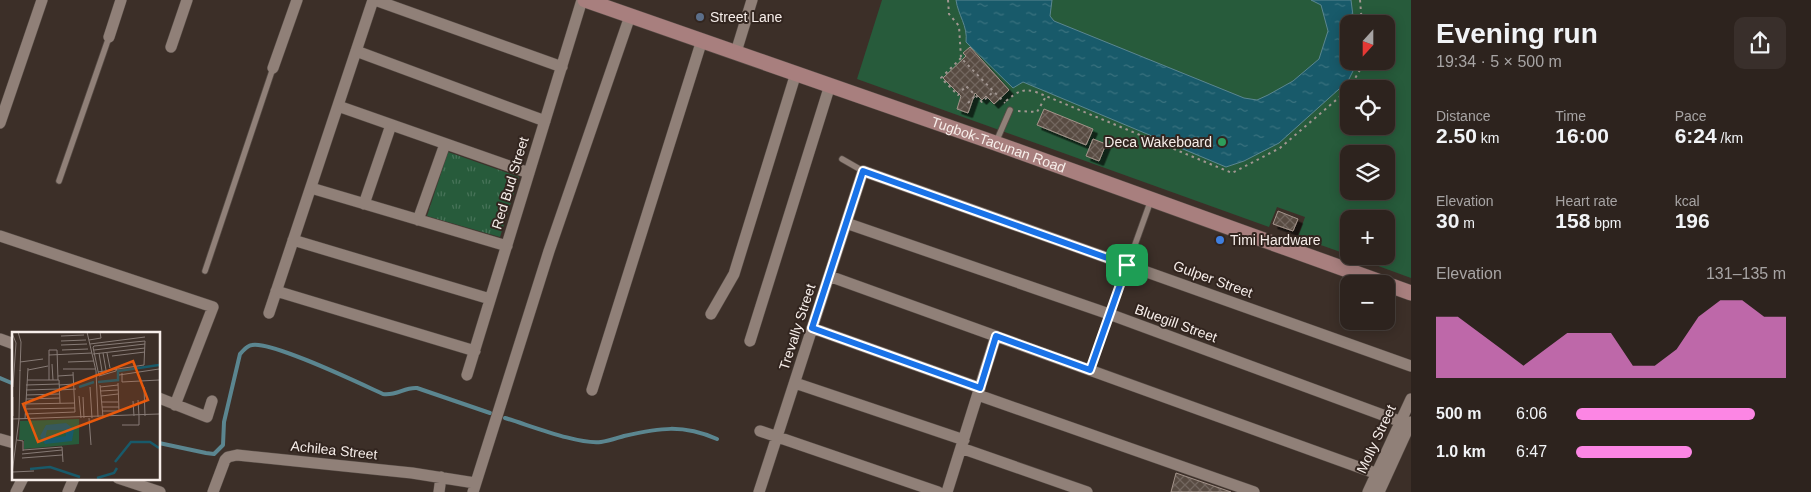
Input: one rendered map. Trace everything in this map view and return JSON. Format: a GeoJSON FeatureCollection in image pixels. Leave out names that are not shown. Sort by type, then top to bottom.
{"type":"FeatureCollection","features":[{"type":"Feature","properties":{"kind":"street"},"geometry":{"type":"LineString","coordinates":[[0,123],[42,0]]}},
{"type":"Feature","properties":{"kind":"street"},"geometry":{"type":"LineString","coordinates":[[109,37],[121,0]]}},
{"type":"Feature","properties":{"kind":"street"},"geometry":{"type":"LineString","coordinates":[[171,47],[187,0]]}},
{"type":"Feature","properties":{"kind":"street"},"geometry":{"type":"LineString","coordinates":[[273,68],[297,0]]}},
{"type":"Feature","properties":{"kind":"street"},"geometry":{"type":"LineString","coordinates":[[269,313],[374,0],[562,67]]}},
{"type":"Feature","properties":{"kind":"street","name":"Red Bud Street"},"geometry":{"type":"LineString","coordinates":[[467,375],[583,0]]}},
{"type":"Feature","properties":{"kind":"street","name":"Tugbok-Tacunan Road"},"geometry":{"type":"LineString","coordinates":[[583,0],[830,85],[1411,293]]}},
{"type":"Feature","properties":{"kind":"street"},"geometry":{"type":"LineString","coordinates":[[736,52],[752,0]]}},
{"type":"Feature","properties":{"kind":"street"},"geometry":{"type":"LineString","coordinates":[[474,488],[549,251],[630,16]]}},
{"type":"Feature","properties":{"kind":"street"},"geometry":{"type":"LineString","coordinates":[[592,390],[702,40]]}},
{"type":"Feature","properties":{"kind":"street"},"geometry":{"type":"LineString","coordinates":[[356,51],[545,121]]}},
{"type":"Feature","properties":{"kind":"street"},"geometry":{"type":"LineString","coordinates":[[712,314],[734,274],[796,74]]}},
{"type":"Feature","properties":{"kind":"street"},"geometry":{"type":"LineString","coordinates":[[750,341],[830,85]]}},
{"type":"Feature","properties":{"kind":"street"},"geometry":{"type":"LineString","coordinates":[[338,106],[529,173]]}},
{"type":"Feature","properties":{"kind":"street"},"geometry":{"type":"LineString","coordinates":[[364,204],[391,125]]}},
{"type":"Feature","properties":{"kind":"street"},"geometry":{"type":"LineString","coordinates":[[418,220],[444,144]]}},
{"type":"Feature","properties":{"kind":"street","name":"Trevally Street"},"geometry":{"type":"LineString","coordinates":[[763,491],[777,437],[863,171]]}},
{"type":"Feature","properties":{"kind":"street","name":"Gulper Street"},"geometry":{"type":"LineString","coordinates":[[863,171],[1411,366]]}},
{"type":"Feature","properties":{"kind":"street"},"geometry":{"type":"LineString","coordinates":[[311,188],[507,246]]}},
{"type":"Feature","properties":{"kind":"street","name":"Bluegill Street"},"geometry":{"type":"LineString","coordinates":[[846,223],[1109,314],[1407,423]]}},
{"type":"Feature","properties":{"kind":"street"},"geometry":{"type":"LineString","coordinates":[[0,236],[212,307],[175,405]]}},
{"type":"Feature","properties":{"kind":"street"},"geometry":{"type":"LineString","coordinates":[[293,240],[490,299]]}},
{"type":"Feature","properties":{"kind":"street"},"geometry":{"type":"LineString","coordinates":[[829,276],[1381,474]]}},
{"type":"Feature","properties":{"kind":"street"},"geometry":{"type":"LineString","coordinates":[[276,291],[475,351]]}},
{"type":"Feature","properties":{"kind":"street"},"geometry":{"type":"LineString","coordinates":[[812,328],[979,392],[1254,492]]}},
{"type":"Feature","properties":{"kind":"street"},"geometry":{"type":"LineString","coordinates":[[947,492],[996,336]]}},
{"type":"Feature","properties":{"kind":"street"},"geometry":{"type":"LineString","coordinates":[[795,382],[1087,492]]}},
{"type":"Feature","properties":{"kind":"street"},"geometry":{"type":"LineString","coordinates":[[160,398],[207,416],[212,401]]}},
{"type":"Feature","properties":{"kind":"street","name":"Molly Street"},"geometry":{"type":"LineString","coordinates":[[1368,492],[1381,474],[1407,423],[1411,399]]}},
{"type":"Feature","properties":{"kind":"street"},"geometry":{"type":"LineString","coordinates":[[760,431],[938,492]]}},
{"type":"Feature","properties":{"kind":"street","name":"Achilea Street"},"geometry":{"type":"LineString","coordinates":[[213,492],[225,460],[232,456],[441,477],[474,488]]}},
{"type":"Feature","properties":{"kind":"street","name":"Molly Street"},"geometry":{"type":"LineString","coordinates":[[1379,492],[1381,474]]}},
{"type":"Feature","properties":{"kind":"street"},"geometry":{"type":"LineString","coordinates":[[439,492],[441,477]]}},
{"type":"Feature","properties":{"kind":"street"},"geometry":{"type":"LineString","coordinates":[[16,492],[21,480]]}},
{"type":"Feature","properties":{"kind":"street"},"geometry":{"type":"LineString","coordinates":[[68,492],[73,480]]}},
{"type":"Feature","properties":{"kind":"street"},"geometry":{"type":"LineString","coordinates":[[125,480],[160,492]]}},
{"type":"Feature","properties":{"kind":"lane"},"geometry":{"type":"LineString","coordinates":[[59,181],[109,37]]}},
{"type":"Feature","properties":{"kind":"lane"},"geometry":{"type":"LineString","coordinates":[[205,271],[273,68]]}},
{"type":"Feature","properties":{"kind":"lane"},"geometry":{"type":"LineString","coordinates":[[995,144],[1010,110]]}},
{"type":"Feature","properties":{"kind":"lane"},"geometry":{"type":"LineString","coordinates":[[842,159],[863,171]]}},
{"type":"Feature","properties":{"kind":"lane"},"geometry":{"type":"LineString","coordinates":[[1090,370],[1152,199]]}},
{"type":"Feature","properties":{"kind":"path"},"geometry":{"type":"LineString","coordinates":[[948,0],[949,14],[959,26],[961,58],[1005,103],[1019,91],[1026,90],[1232,173],[1280,148],[1340,97]]}},
{"type":"Feature","properties":{"kind":"path"},"geometry":{"type":"LineString","coordinates":[[1360,0],[1361,15]]}},
{"type":"Feature","properties":{"kind":"path"},"geometry":{"type":"LineString","coordinates":[[961,58],[941,78],[958,94],[966,86],[982,102],[994,91]]}},
{"type":"Feature","properties":{"kind":"path"},"geometry":{"type":"LineString","coordinates":[[968,103],[976,96]]}},
{"type":"Feature","properties":{"kind":"path"},"geometry":{"type":"LineString","coordinates":[[1010,110],[1037,112],[1045,98]]}},
{"type":"Feature","properties":{"kind":"green space","name":"Deca Wakeboard"},"geometry":{"type":"Polygon","coordinates":[[[882,0],[1411,0],[1411,278],[1376,265],[1395,265],[1395,210],[1340,210],[1340,252],[1298,237],[1305,217],[1277,207],[1269,227],[857,79],[882,0]]]}},
{"type":"Feature","properties":{"kind":"green space"},"geometry":{"type":"Polygon","coordinates":[[[448,152],[519,177],[500,237],[427,216],[448,152]]]}},
{"type":"Feature","properties":{"kind":"water"},"geometry":{"type":"Polygon","coordinates":[[[956,0],[1052,0],[1050,16],[1054,21],[1244,98],[1257,100],[1293,81],[1319,59],[1328,31],[1321,5],[1311,0],[1351,0],[1353,15],[1340,15],[1340,70],[1354,70],[1348,80],[1340,80],[1340,88],[1279,143],[1244,161],[1226,167],[1023,82],[1013,88],[966,42],[966,31],[956,0]]]}},
{"type":"Feature","properties":{"kind":"building"},"geometry":{"type":"Polygon","coordinates":[[[970,47],[1009,90],[994,104],[986,96],[982,100],[975,93],[968,113],[957,109],[961,96],[943,78],[966,56],[963,53],[970,47]]]}},
{"type":"Feature","properties":{"kind":"building"},"geometry":{"type":"Polygon","coordinates":[[[1044,109],[1093,129],[1086,145],[1037,125],[1044,109]]]}},
{"type":"Feature","properties":{"kind":"building"},"geometry":{"type":"Polygon","coordinates":[[[1093,139],[1106,144],[1099,161],[1086,156],[1093,139]]]}},
{"type":"Feature","properties":{"kind":"building"},"geometry":{"type":"Polygon","coordinates":[[[1278,211],[1298,219],[1293,231],[1273,224],[1278,211]]]}},
{"type":"Feature","properties":{"kind":"building"},"geometry":{"type":"Polygon","coordinates":[[[1176,473],[1231,492],[1171,492],[1176,473]]]}},
{"type":"Feature","properties":{"kind":"waterway"},"geometry":{"type":"LineString","coordinates":[[160,443],[214,454],[223,445],[224,422],[240,354],[252,345],[296,356],[383,394],[392,394],[417,388],[490,413]]}},
{"type":"Feature","properties":{"kind":"waterway"},"geometry":{"type":"LineString","coordinates":[[0,378],[12,383]]}},
{"type":"Feature","properties":{"kind":"waterway"},"geometry":{"type":"LineString","coordinates":[[505,418],[567,438],[592,442],[604,442],[660,429],[682,429],[717,439]]}},
{"type":"Feature","properties":{"kind":"place","name":"Street Lane"},"geometry":{"type":"Point","coordinates":[700,17]}},
{"type":"Feature","properties":{"kind":"place","name":"Deca Wakeboard"},"geometry":{"type":"Point","coordinates":[1222,142]}},
{"type":"Feature","properties":{"kind":"place","name":"Timi Hardware"},"geometry":{"type":"Point","coordinates":[1220,240]}},
{"type":"Feature","properties":{"kind":"route"},"geometry":{"type":"LineString","coordinates":[[863,171],[1127,265],[1090,370],[996,336],[980,388],[812,328],[863,171]]}}]}
